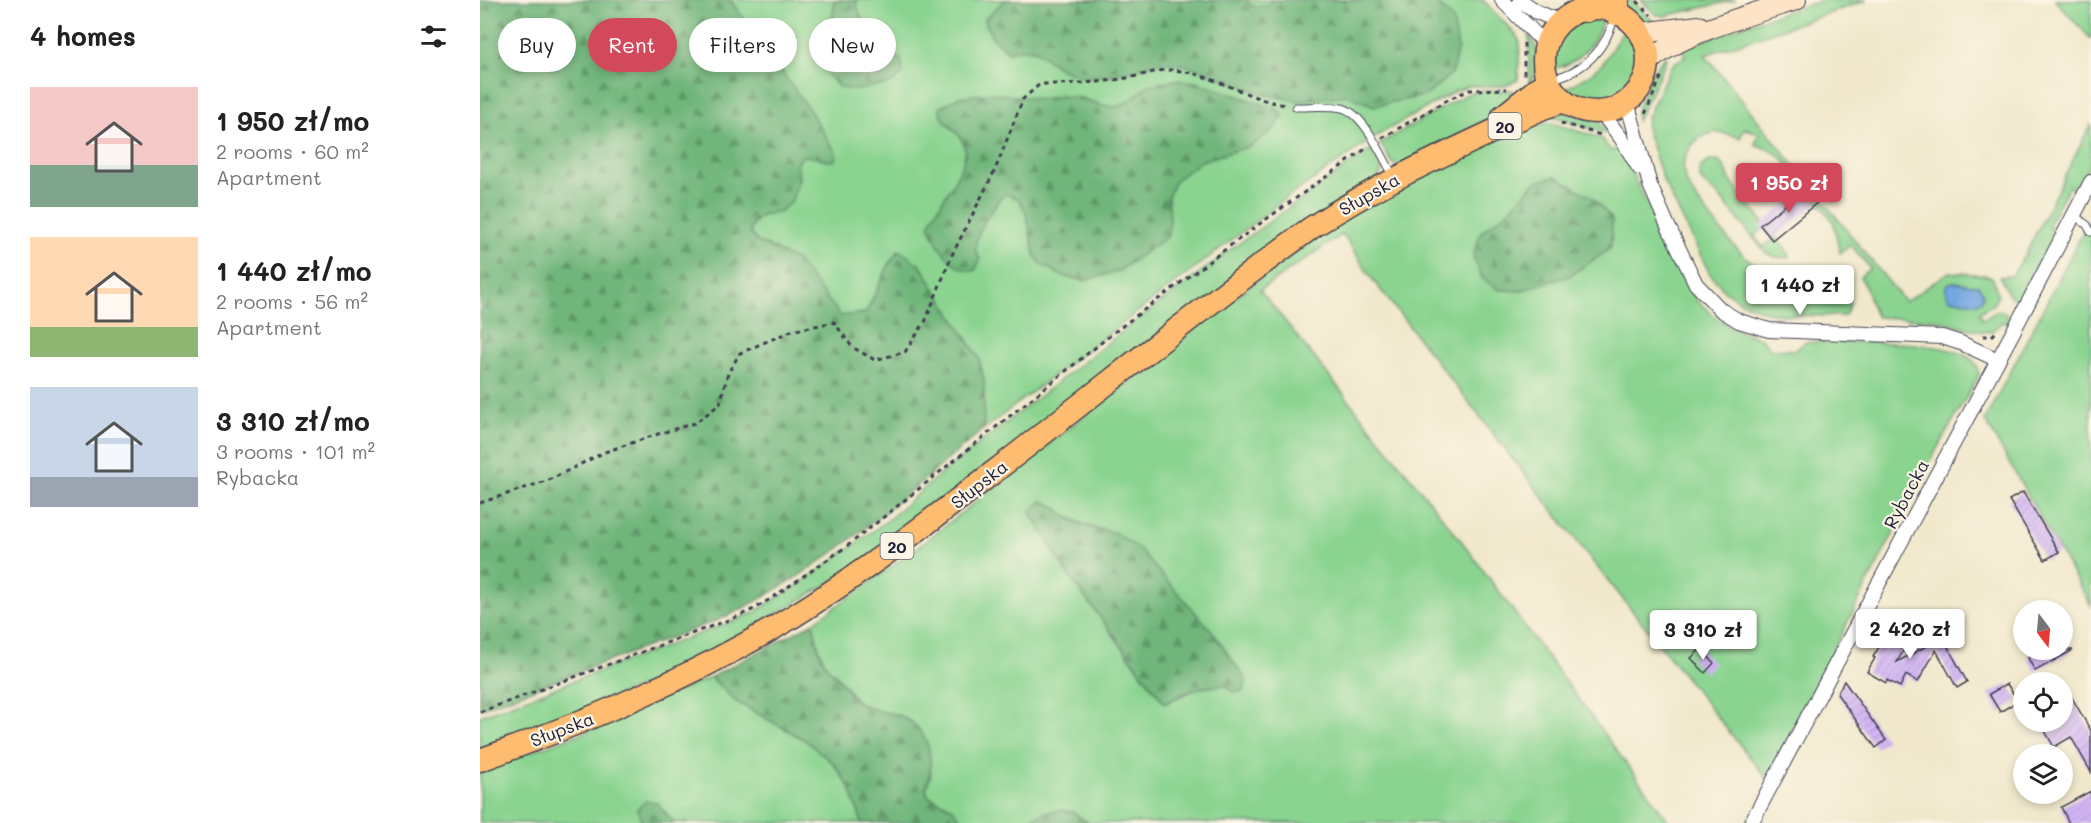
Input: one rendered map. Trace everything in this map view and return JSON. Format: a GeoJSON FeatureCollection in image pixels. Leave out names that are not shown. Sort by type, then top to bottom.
{"type":"FeatureCollection","features":[{"type":"Feature","properties":{"kind":"main road"},"geometry":{"type":"LineString","coordinates":[[1648,62],[1669,47],[1734,20],[1796,0]]}},
{"type":"Feature","properties":{"kind":"main road"},"geometry":{"type":"LineString","coordinates":[[1588,5],[1596,8],[1616,6],[1640,33],[1648,62],[1641,85],[1627,102],[1601,112],[1581,110],[1557,95],[1548,80],[1544,57],[1535,43],[1561,21],[1588,5]]}},
{"type":"Feature","properties":{"kind":"main road"},"geometry":{"type":"LineString","coordinates":[[1640,33],[1734,20]]}},
{"type":"Feature","properties":{"kind":"main road","name":"Słupska"},"geometry":{"type":"LineString","coordinates":[[1446,153],[1500,118],[1548,80]]}},
{"type":"Feature","properties":{"kind":"main road","name":"Słupska"},"geometry":{"type":"LineString","coordinates":[[480,760],[581,722],[652,691],[727,654],[816,602],[901,544],[1288,245],[1334,214],[1394,178],[1543,108],[1564,101]]}},
{"type":"Feature","properties":{"kind":"street"},"geometry":{"type":"LineString","coordinates":[[1502,0],[1535,43]]}},
{"type":"Feature","properties":{"kind":"street"},"geometry":{"type":"LineString","coordinates":[[1520,0],[1537,12],[1561,21]]}},
{"type":"Feature","properties":{"kind":"street"},"geometry":{"type":"LineString","coordinates":[[1627,102],[1650,185]]}},
{"type":"Feature","properties":{"kind":"street"},"geometry":{"type":"LineString","coordinates":[[1601,112],[1621,138],[1650,185],[1696,284],[1714,304],[1739,321],[1778,331],[1942,337],[1998,360]]}},
{"type":"Feature","properties":{"kind":"street","name":"Rybacka"},"geometry":{"type":"LineString","coordinates":[[1751,823],[2091,182]]}},
{"type":"Feature","properties":{"kind":"lane"},"geometry":{"type":"LineString","coordinates":[[1548,80],[1575,71],[1593,57],[1606,40],[1616,6]]}},
{"type":"Feature","properties":{"kind":"lane"},"geometry":{"type":"LineString","coordinates":[[1296,107],[1344,108],[1353,112],[1374,142],[1394,178]]}},
{"type":"Feature","properties":{"kind":"lane"},"geometry":{"type":"LineString","coordinates":[[2074,215],[2081,219],[2091,232]]}},
{"type":"Feature","properties":{"kind":"path"},"geometry":{"type":"LineString","coordinates":[[1524,80],[1535,43]]}},
{"type":"Feature","properties":{"kind":"path"},"geometry":{"type":"LineString","coordinates":[[480,503],[549,480],[605,452],[695,423],[720,404],[728,373],[740,353],[791,331],[834,322],[852,347],[875,360],[905,352],[925,322],[952,255],[995,170],[1023,99],[1040,84],[1082,84],[1131,78],[1170,69],[1212,79],[1252,96],[1296,107]]}},
{"type":"Feature","properties":{"kind":"path"},"geometry":{"type":"LineString","coordinates":[[480,712],[752,610],[782,592],[886,517],[936,473],[1189,276],[1374,142],[1469,90],[1515,88]]}},
{"type":"Feature","properties":{"kind":"path"},"geometry":{"type":"LineString","coordinates":[[1974,333],[1992,336],[2004,325],[2014,330]]}},
{"type":"Feature","properties":{"kind":"green space"},"geometry":{"type":"Polygon","coordinates":[[[480,0],[730,0],[743,18],[689,18],[689,72],[782,72],[837,154],[834,161],[802,156],[797,165],[799,180],[791,202],[781,211],[761,216],[753,222],[750,233],[758,242],[796,260],[841,316],[866,313],[891,261],[899,250],[920,265],[979,358],[984,381],[984,429],[857,535],[789,582],[753,603],[716,621],[480,709],[480,0]]]}},
{"type":"Feature","properties":{"kind":"green space"},"geometry":{"type":"Polygon","coordinates":[[[730,0],[1483,0],[1517,36],[1520,43],[1518,80],[1505,86],[1469,86],[1454,92],[1378,135],[1285,199],[984,429],[984,381],[979,358],[920,265],[899,251],[891,261],[866,313],[841,316],[832,308],[813,280],[775,249],[758,242],[750,233],[761,216],[781,211],[799,180],[797,165],[802,156],[813,155],[826,161],[808,108],[782,72],[797,72],[797,18],[743,18],[730,0]]]}},
{"type":"Feature","properties":{"kind":"green space"},"geometry":{"type":"Polygon","coordinates":[[[834,0],[858,0],[856,3],[861,18],[832,18],[834,0]]]}},
{"type":"Feature","properties":{"kind":"green space"},"geometry":{"type":"Polygon","coordinates":[[[1005,0],[1246,0],[1253,6],[1267,5],[1271,0],[1434,0],[1453,19],[1458,48],[1452,73],[1427,95],[1374,106],[1347,95],[1298,101],[1263,94],[1189,66],[1161,62],[1115,75],[1081,77],[1060,68],[1035,50],[1020,49],[1009,52],[996,42],[988,30],[985,19],[1005,0]]]}},
{"type":"Feature","properties":{"kind":"green space"},"geometry":{"type":"Polygon","coordinates":[[[1622,0],[1631,0],[1654,22],[1641,24],[1625,8],[1622,0]]]}},
{"type":"Feature","properties":{"kind":"green space"},"geometry":{"type":"Polygon","coordinates":[[[1641,0],[1736,0],[1664,16],[1655,14],[1641,0]]]}},
{"type":"Feature","properties":{"kind":"green space"},"geometry":{"type":"Polygon","coordinates":[[[1824,0],[1868,0],[1705,55],[1905,302],[1949,272],[1983,275],[1993,278],[1998,296],[1993,304],[1979,313],[1983,320],[1998,310],[2005,313],[2010,321],[2008,324],[2002,322],[1992,331],[1983,332],[1937,320],[1877,317],[1860,277],[1870,268],[1851,245],[1840,253],[1833,221],[1782,158],[1755,144],[1759,134],[1745,128],[1740,138],[1724,133],[1713,133],[1705,135],[1693,144],[1688,150],[1684,164],[1688,186],[1726,236],[1752,262],[1770,268],[1802,269],[1809,275],[1828,277],[1838,281],[1846,289],[1850,300],[1849,305],[1844,316],[1782,315],[1763,311],[1741,302],[1725,291],[1710,274],[1664,182],[1646,128],[1647,118],[1670,68],[1685,57],[1682,49],[1744,25],[1824,0]]]}},
{"type":"Feature","properties":{"kind":"green space"},"geometry":{"type":"Polygon","coordinates":[[[2055,0],[2091,0],[2091,39],[2055,0]]]}},
{"type":"Feature","properties":{"kind":"green space"},"geometry":{"type":"Polygon","coordinates":[[[1589,20],[1602,21],[1591,45],[1570,63],[1554,68],[1555,51],[1562,37],[1567,31],[1589,20]]]}},
{"type":"Feature","properties":{"kind":"green space"},"geometry":{"type":"Polygon","coordinates":[[[1623,31],[1633,43],[1637,56],[1636,69],[1630,81],[1609,99],[1594,102],[1571,95],[1566,88],[1588,76],[1603,63],[1623,31]]]}},
{"type":"Feature","properties":{"kind":"green space"},"geometry":{"type":"Polygon","coordinates":[[[1529,34],[1537,53],[1537,66],[1529,84],[1529,34]]]}},
{"type":"Feature","properties":{"kind":"green space"},"geometry":{"type":"Polygon","coordinates":[[[1666,56],[1665,63],[1637,121],[1640,102],[1655,69],[1666,56]]]}},
{"type":"Feature","properties":{"kind":"green space"},"geometry":{"type":"Polygon","coordinates":[[[896,57],[901,60],[903,74],[890,84],[856,90],[839,87],[826,72],[896,72],[896,57]]]}},
{"type":"Feature","properties":{"kind":"green space"},"geometry":{"type":"Polygon","coordinates":[[[1174,80],[1196,82],[1277,109],[1283,116],[1273,130],[1251,146],[1201,161],[1175,181],[1168,197],[1170,219],[1168,236],[1119,271],[1084,281],[1062,276],[1041,264],[1035,256],[1026,213],[1019,199],[1005,194],[981,228],[976,244],[976,252],[980,259],[975,271],[959,267],[946,256],[929,226],[958,175],[965,155],[962,140],[943,119],[939,108],[959,97],[991,93],[1042,99],[1060,96],[1081,98],[1101,105],[1118,107],[1149,85],[1174,80]]]}},
{"type":"Feature","properties":{"kind":"green space"},"geometry":{"type":"Polygon","coordinates":[[[1512,90],[1516,98],[1479,126],[1399,166],[1393,164],[1380,143],[1467,94],[1480,91],[1512,90]]]}},
{"type":"Feature","properties":{"kind":"green space"},"geometry":{"type":"Polygon","coordinates":[[[1564,111],[1596,121],[1610,132],[1601,132],[1552,116],[1564,111]]]}},
{"type":"Feature","properties":{"kind":"green space"},"geometry":{"type":"Polygon","coordinates":[[[1531,121],[1536,127],[1548,122],[1601,138],[1611,151],[1619,147],[1648,205],[1672,261],[1695,299],[1715,317],[1737,330],[1762,339],[1771,349],[1796,350],[1805,342],[1890,343],[1935,347],[1954,351],[1973,360],[1979,375],[1933,456],[1767,779],[1594,563],[1370,276],[1343,234],[1260,290],[1463,543],[1670,823],[1087,823],[1086,820],[1027,820],[1026,823],[963,823],[953,808],[928,796],[926,789],[931,774],[927,743],[920,732],[912,722],[898,715],[860,704],[826,666],[813,623],[909,554],[1254,283],[1338,221],[1531,121]],[[1555,176],[1481,232],[1569,276],[1611,248],[1570,185],[1555,176]],[[1055,507],[1031,511],[1067,573],[1164,703],[1200,688],[1225,685],[1115,533],[1084,524],[1055,507]]]}},
{"type":"Feature","properties":{"kind":"green space"},"geometry":{"type":"Polygon","coordinates":[[[2091,124],[2091,162],[2075,192],[2069,186],[2049,223],[2054,235],[2019,300],[2015,299],[2007,292],[2000,277],[2012,276],[2025,255],[2091,124]]]}},
{"type":"Feature","properties":{"kind":"green space"},"geometry":{"type":"Polygon","coordinates":[[[1371,149],[1382,170],[1379,177],[852,570],[676,672],[480,752],[480,716],[753,613],[801,583],[888,520],[938,476],[1119,334],[1227,252],[1371,149]]]}},
{"type":"Feature","properties":{"kind":"green space"},"geometry":{"type":"Polygon","coordinates":[[[1710,161],[1718,161],[1724,166],[1730,180],[1763,222],[1761,223],[1764,228],[1754,236],[1763,247],[1776,237],[1790,255],[1789,258],[1775,257],[1766,253],[1717,194],[1703,182],[1700,178],[1700,169],[1710,161]]]}},
{"type":"Feature","properties":{"kind":"green space"},"geometry":{"type":"Polygon","coordinates":[[[1555,176],[1592,197],[1612,219],[1611,248],[1569,276],[1519,291],[1499,290],[1482,278],[1473,256],[1481,232],[1505,214],[1536,182],[1555,176]]]}},
{"type":"Feature","properties":{"kind":"green space"},"geometry":{"type":"Polygon","coordinates":[[[2091,217],[2091,606],[1985,420],[2091,217]]]}},
{"type":"Feature","properties":{"kind":"green space"},"geometry":{"type":"Polygon","coordinates":[[[1043,501],[1070,519],[1086,526],[1115,533],[1138,548],[1212,631],[1246,680],[1244,691],[1233,692],[1224,685],[1200,688],[1182,694],[1165,704],[1067,573],[1030,511],[1043,501]]]}},
{"type":"Feature","properties":{"kind":"green space"},"geometry":{"type":"Polygon","coordinates":[[[813,623],[821,657],[850,695],[869,709],[900,716],[910,721],[924,737],[930,757],[926,789],[928,796],[953,808],[963,823],[862,823],[850,788],[834,764],[805,740],[735,701],[711,677],[813,623]]]}},
{"type":"Feature","properties":{"kind":"green space"},"geometry":{"type":"Polygon","coordinates":[[[711,677],[735,701],[805,740],[834,764],[850,788],[862,823],[674,823],[656,802],[640,818],[643,823],[480,823],[480,770],[588,731],[711,677]]]}},
{"type":"Feature","properties":{"kind":"green space"},"geometry":{"type":"Polygon","coordinates":[[[646,801],[656,802],[674,823],[643,823],[637,809],[646,801]]]}},
{"type":"Feature","properties":{"kind":"green space"},"geometry":{"type":"Polygon","coordinates":[[[1061,810],[1073,812],[1087,823],[1026,823],[1027,820],[1046,812],[1061,810]]]}},
{"type":"Feature","properties":{"kind":"water"},"geometry":{"type":"Polygon","coordinates":[[[1949,283],[1979,286],[1983,294],[1982,300],[1977,303],[1949,299],[1945,289],[1949,283]]]}},
{"type":"Feature","properties":{"kind":"building"},"geometry":{"type":"Polygon","coordinates":[[[1806,188],[1818,202],[1772,240],[1760,225],[1806,188]]]}},
{"type":"Feature","properties":{"kind":"building"},"geometry":{"type":"Polygon","coordinates":[[[2023,492],[2059,552],[2045,560],[2009,500],[2023,492]]]}},
{"type":"Feature","properties":{"kind":"building"},"geometry":{"type":"Polygon","coordinates":[[[1892,625],[1912,636],[1897,662],[1943,637],[1967,682],[1957,688],[1936,650],[1918,682],[1906,675],[1900,687],[1887,680],[1886,683],[1867,672],[1892,625]]]}},
{"type":"Feature","properties":{"kind":"building"},"geometry":{"type":"Polygon","coordinates":[[[1701,649],[1714,663],[1705,673],[1691,658],[1701,649]]]}},
{"type":"Feature","properties":{"kind":"building"},"geometry":{"type":"Polygon","coordinates":[[[2029,660],[2055,660],[2035,671],[2029,660]]]}},
{"type":"Feature","properties":{"kind":"building"},"geometry":{"type":"Polygon","coordinates":[[[1844,681],[1886,740],[1876,748],[1837,694],[1844,681]]]}},
{"type":"Feature","properties":{"kind":"building"},"geometry":{"type":"Polygon","coordinates":[[[2007,684],[2013,693],[2013,704],[2000,712],[1989,694],[2007,684]]]}},
{"type":"Feature","properties":{"kind":"building"},"geometry":{"type":"Polygon","coordinates":[[[2073,700],[2091,731],[2091,772],[2071,737],[2059,744],[2052,744],[2046,732],[2073,732],[2073,700]]]}},
{"type":"Feature","properties":{"kind":"building"},"geometry":{"type":"Polygon","coordinates":[[[2091,791],[2091,823],[2069,823],[2061,807],[2073,804],[2073,801],[2091,791]]]}}]}
